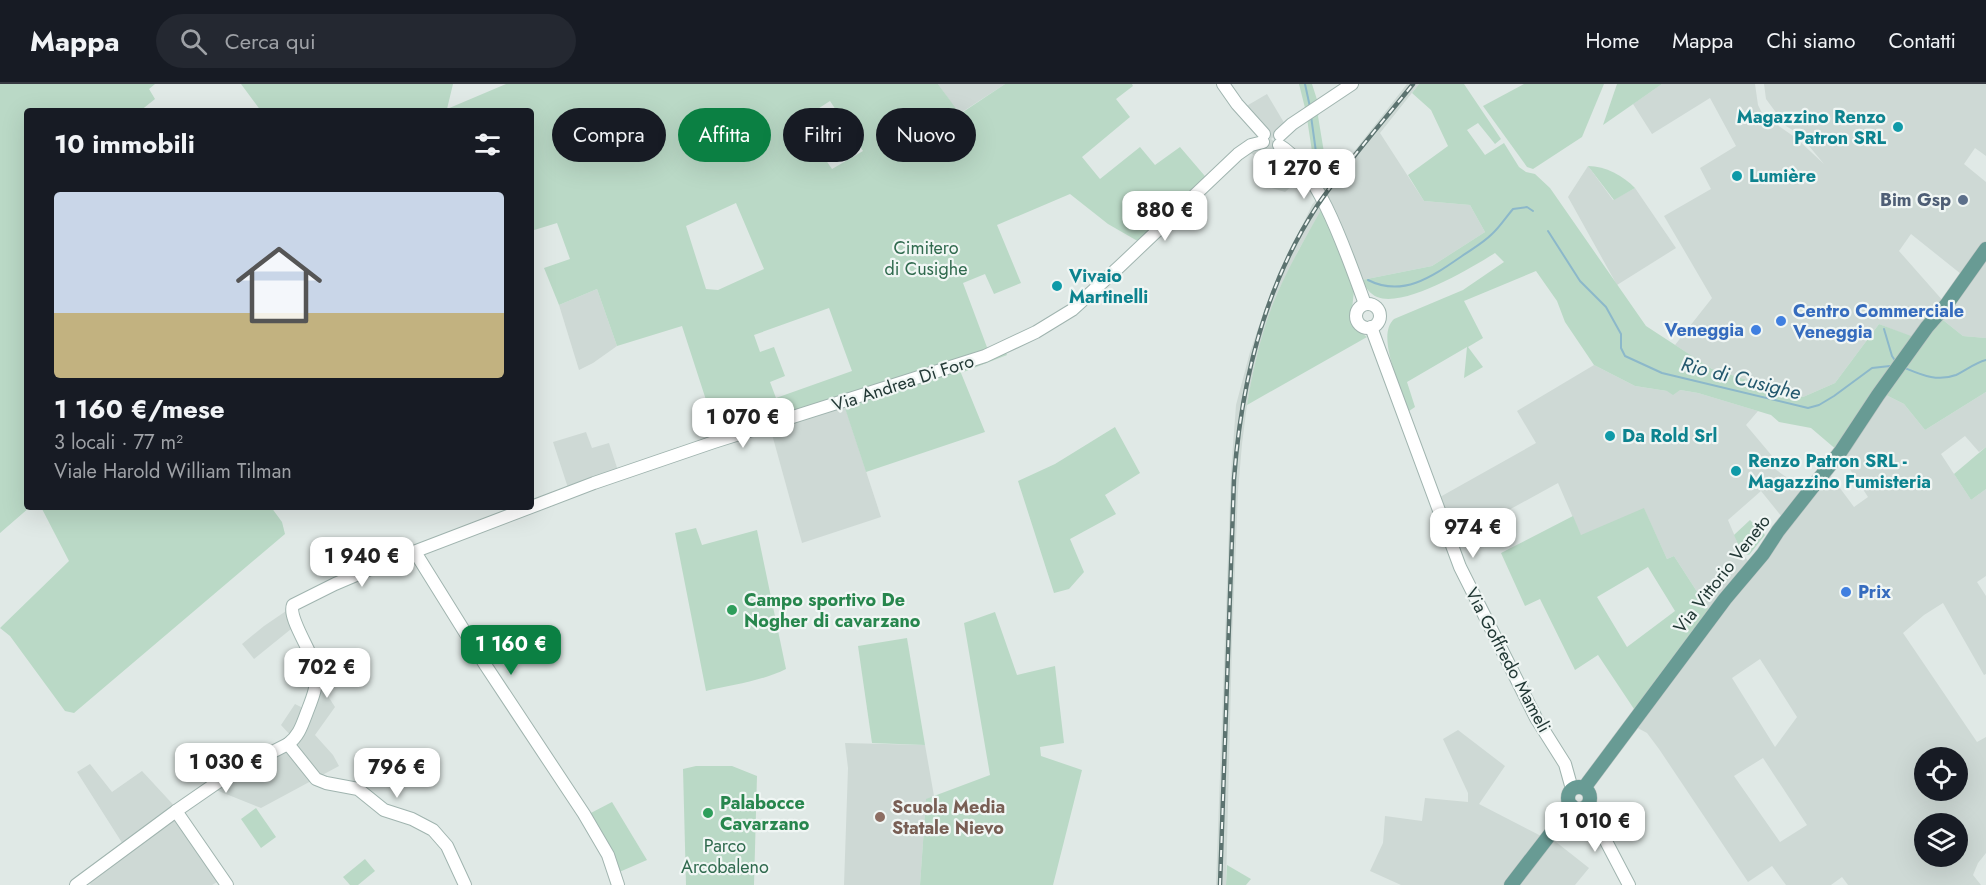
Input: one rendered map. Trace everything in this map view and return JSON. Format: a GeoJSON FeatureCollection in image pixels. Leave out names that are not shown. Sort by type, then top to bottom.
{"type":"FeatureCollection","features":[{"type":"Feature","properties":{"kind":"main road","name":"Via Vittorio Veneto"},"geometry":{"type":"LineString","coordinates":[[1578,788],[1822,477],[1888,382],[1986,249]]}},
{"type":"Feature","properties":{"kind":"main road"},"geometry":{"type":"LineString","coordinates":[[1578,788],[1590,796],[1587,805],[1579,808],[1572,806],[1568,797],[1578,788]]}},
{"type":"Feature","properties":{"kind":"main road"},"geometry":{"type":"LineString","coordinates":[[1511,885],[1572,806]]}},
{"type":"Feature","properties":{"kind":"street"},"geometry":{"type":"LineString","coordinates":[[1223,84],[1264,138],[1272,129],[1279,140],[1305,116],[1352,84]]}},
{"type":"Feature","properties":{"kind":"street","name":"Via Andrea Di Foro"},"geometry":{"type":"LineString","coordinates":[[534,506],[714,442],[985,356],[1036,332],[1071,310],[1238,154],[1264,138]]}},
{"type":"Feature","properties":{"kind":"street","name":"Via Goffredo Mameli"},"geometry":{"type":"LineString","coordinates":[[1279,140],[1315,188],[1343,248],[1365,304],[1359,308],[1356,319],[1364,327],[1371,327],[1460,567],[1536,718],[1578,788]]}},
{"type":"Feature","properties":{"kind":"street","name":"Via Andrea Di Foro"},"geometry":{"type":"LineString","coordinates":[[288,744],[296,738],[301,728],[316,680],[312,657],[291,612],[296,603],[335,584],[524,510]]}},
{"type":"Feature","properties":{"kind":"street"},"geometry":{"type":"LineString","coordinates":[[415,552],[584,814],[608,855],[618,885]]}},
{"type":"Feature","properties":{"kind":"street"},"geometry":{"type":"LineString","coordinates":[[76,885],[231,773],[288,744],[316,779],[358,789],[384,810],[412,819],[433,830],[447,846],[465,885]]}},
{"type":"Feature","properties":{"kind":"street"},"geometry":{"type":"LineString","coordinates":[[1587,805],[1629,885]]}},
{"type":"Feature","properties":{"kind":"street"},"geometry":{"type":"LineString","coordinates":[[176,811],[227,885]]}},
{"type":"Feature","properties":{"kind":"shaded area"},"geometry":{"type":"Polygon","coordinates":[[[938,84],[1005,84],[968,108],[955,108],[938,84]]]}},
{"type":"Feature","properties":{"kind":"shaded area"},"geometry":{"type":"Polygon","coordinates":[[[1407,84],[1419,84],[1380,133],[1424,201],[1470,205],[1485,232],[1432,266],[1362,280],[1325,204],[1276,296],[1256,359],[1242,444],[1232,642],[1226,885],[1216,885],[1231,472],[1236,405],[1250,352],[1270,294],[1312,205],[1407,84]]]}},
{"type":"Feature","properties":{"kind":"shaded area"},"geometry":{"type":"Polygon","coordinates":[[[1662,84],[1755,84],[1758,105],[1763,115],[1796,138],[1824,164],[1799,134],[1786,126],[1766,99],[1764,84],[1986,84],[1986,156],[1975,148],[1964,164],[1986,182],[1986,338],[1963,336],[1938,316],[1919,340],[1879,324],[1835,383],[1803,397],[1712,369],[1675,345],[1712,298],[1664,216],[1711,189],[1700,168],[1736,146],[1710,98],[1652,134],[1633,104],[1662,84]],[[1911,234],[1899,251],[1944,302],[1966,278],[1911,234]]]}},
{"type":"Feature","properties":{"kind":"shaded area"},"geometry":{"type":"Polygon","coordinates":[[[1267,94],[1286,126],[1271,139],[1293,158],[1305,175],[1285,192],[1262,185],[1268,165],[1248,151],[1270,139],[1243,108],[1267,94]]]}},
{"type":"Feature","properties":{"kind":"shaded area"},"geometry":{"type":"Polygon","coordinates":[[[1588,166],[1613,200],[1635,188],[1676,248],[1617,285],[1568,197],[1588,166]]]}},
{"type":"Feature","properties":{"kind":"shaded area"},"geometry":{"type":"Polygon","coordinates":[[[597,289],[617,346],[579,370],[559,305],[597,289]]]}},
{"type":"Feature","properties":{"kind":"shaded area"},"geometry":{"type":"Polygon","coordinates":[[[1594,365],[1635,386],[1698,393],[1758,411],[1746,425],[1778,463],[1775,469],[1807,492],[1825,468],[1854,507],[1868,497],[1838,451],[1880,392],[1904,404],[1925,430],[1986,392],[1986,447],[1979,452],[1965,436],[1941,454],[1971,500],[1986,489],[1986,576],[1977,582],[1986,596],[1986,674],[1984,675],[1943,603],[1903,633],[1977,742],[1986,737],[1986,853],[1978,863],[1973,875],[1981,885],[1848,885],[1842,877],[1831,885],[1786,885],[1772,866],[1748,882],[1659,749],[1647,733],[1634,726],[1714,618],[1674,556],[1667,559],[1644,509],[1581,536],[1558,483],[1456,539],[1440,497],[1536,443],[1517,411],[1594,365]],[[1761,491],[1728,520],[1742,553],[1752,566],[1786,522],[1761,491]],[[1760,659],[1732,678],[1775,747],[1797,717],[1760,659]],[[1763,758],[1734,776],[1780,842],[1807,825],[1763,758]]]}},
{"type":"Feature","properties":{"kind":"shaded area"},"geometry":{"type":"Polygon","coordinates":[[[842,398],[881,517],[802,543],[770,427],[842,398]]]}},
{"type":"Feature","properties":{"kind":"shaded area"},"geometry":{"type":"Polygon","coordinates":[[[586,432],[592,448],[609,443],[620,477],[570,494],[553,442],[586,432]]]}},
{"type":"Feature","properties":{"kind":"shaded area"},"geometry":{"type":"Polygon","coordinates":[[[289,609],[296,625],[254,659],[242,644],[289,609]]]}},
{"type":"Feature","properties":{"kind":"shaded area"},"geometry":{"type":"Polygon","coordinates":[[[317,679],[335,707],[315,735],[333,755],[339,766],[261,808],[211,788],[292,737],[281,725],[295,704],[305,709],[317,679]]]}},
{"type":"Feature","properties":{"kind":"shaded area"},"geometry":{"type":"Polygon","coordinates":[[[1458,730],[1505,766],[1479,804],[1549,840],[1551,838],[1589,868],[1575,885],[1401,885],[1370,871],[1383,843],[1385,816],[1422,821],[1425,798],[1468,802],[1468,793],[1443,739],[1458,730]]]}},
{"type":"Feature","properties":{"kind":"shaded area"},"geometry":{"type":"Polygon","coordinates":[[[845,743],[925,745],[934,796],[926,800],[920,885],[844,885],[848,768],[845,743]]]}},
{"type":"Feature","properties":{"kind":"shaded area"},"geometry":{"type":"Polygon","coordinates":[[[90,764],[112,792],[142,771],[179,811],[224,878],[212,885],[91,885],[84,880],[126,849],[77,772],[90,764]]]}},
{"type":"Feature","properties":{"kind":"green space"},"geometry":{"type":"Polygon","coordinates":[[[0,84],[155,84],[149,89],[155,99],[144,108],[24,108],[24,510],[27,510],[0,533],[0,84]]]}},
{"type":"Feature","properties":{"kind":"green space"},"geometry":{"type":"Polygon","coordinates":[[[241,84],[453,84],[447,108],[259,108],[241,84]]]}},
{"type":"Feature","properties":{"kind":"green space","name":"Cimitero di Cusighe"},"geometry":{"type":"Polygon","coordinates":[[[506,84],[938,84],[956,108],[876,108],[876,162],[976,162],[976,108],[969,108],[1005,84],[1132,84],[1133,86],[1116,99],[1130,117],[1082,157],[1100,179],[1140,147],[1155,165],[1180,147],[1210,182],[1141,243],[1108,224],[1070,194],[997,225],[1021,283],[994,294],[985,274],[963,283],[988,350],[1002,344],[1007,355],[961,373],[985,432],[866,472],[842,399],[720,443],[682,326],[617,346],[597,289],[559,305],[544,268],[570,259],[557,223],[534,230],[534,108],[449,108],[506,84]],[[736,203],[686,226],[706,289],[718,290],[764,269],[736,203]],[[829,308],[754,335],[760,352],[774,347],[785,376],[770,382],[776,398],[852,371],[829,308]]]}},
{"type":"Feature","properties":{"kind":"green space"},"geometry":{"type":"Polygon","coordinates":[[[1299,84],[1312,84],[1320,109],[1318,116],[1329,183],[1317,198],[1305,175],[1313,158],[1299,84]]]}},
{"type":"Feature","properties":{"kind":"green space"},"geometry":{"type":"Polygon","coordinates":[[[1419,84],[1464,84],[1501,139],[1495,144],[1478,123],[1467,130],[1485,155],[1504,143],[1519,167],[1535,174],[1550,188],[1646,326],[1712,369],[1803,397],[1835,383],[1879,324],[1919,339],[1938,316],[1963,336],[1986,338],[1986,392],[1925,430],[1904,404],[1880,392],[1838,451],[1811,428],[1779,422],[1771,415],[1698,393],[1680,390],[1673,395],[1667,391],[1635,386],[1594,365],[1565,322],[1557,301],[1536,271],[1464,301],[1483,338],[1468,347],[1483,367],[1464,378],[1467,347],[1407,382],[1415,407],[1409,411],[1389,350],[1387,337],[1394,319],[1463,290],[1504,262],[1495,253],[1438,285],[1404,297],[1389,299],[1377,297],[1363,283],[1362,280],[1432,266],[1485,232],[1470,205],[1424,201],[1408,175],[1448,146],[1431,110],[1412,93],[1419,84]]]}},
{"type":"Feature","properties":{"kind":"green space"},"geometry":{"type":"Polygon","coordinates":[[[1524,84],[1604,84],[1582,137],[1533,169],[1527,167],[1483,106],[1524,84]]]}},
{"type":"Feature","properties":{"kind":"green space"},"geometry":{"type":"Polygon","coordinates":[[[1617,84],[1662,84],[1603,125],[1617,84]]]}},
{"type":"Feature","properties":{"kind":"green space"},"geometry":{"type":"Polygon","coordinates":[[[1588,166],[1614,172],[1635,188],[1614,200],[1588,166]]]}},
{"type":"Feature","properties":{"kind":"green space"},"geometry":{"type":"Polygon","coordinates":[[[1325,203],[1354,291],[1351,318],[1354,327],[1367,337],[1247,405],[1259,349],[1272,307],[1282,282],[1325,203]]]}},
{"type":"Feature","properties":{"kind":"green space"},"geometry":{"type":"Polygon","coordinates":[[[1115,427],[1140,473],[1105,495],[1116,514],[1070,539],[1084,572],[1069,589],[1054,593],[1018,481],[1055,464],[1115,427]]]}},
{"type":"Feature","properties":{"kind":"green space"},"geometry":{"type":"Polygon","coordinates":[[[1986,447],[1986,489],[1971,500],[1954,474],[1986,447]]]}},
{"type":"Feature","properties":{"kind":"green space"},"geometry":{"type":"Polygon","coordinates":[[[1644,508],[1667,559],[1674,556],[1714,618],[1640,718],[1598,655],[1575,670],[1540,599],[1525,606],[1501,553],[1573,516],[1581,535],[1644,508]],[[1648,567],[1597,597],[1627,647],[1675,611],[1648,567]]]}},
{"type":"Feature","properties":{"kind":"green space"},"geometry":{"type":"Polygon","coordinates":[[[43,510],[273,510],[282,522],[285,534],[74,713],[65,711],[10,636],[0,628],[69,561],[43,510]]]}},
{"type":"Feature","properties":{"kind":"green space"},"geometry":{"type":"Polygon","coordinates":[[[1750,520],[1765,535],[1749,555],[1742,553],[1734,535],[1750,520]]]}},
{"type":"Feature","properties":{"kind":"green space","name":"Campo sportivo De Nogher di cavarzano"},"geometry":{"type":"Polygon","coordinates":[[[696,528],[702,545],[757,530],[786,669],[757,680],[706,691],[675,533],[696,528]]]}},
{"type":"Feature","properties":{"kind":"green space"},"geometry":{"type":"Polygon","coordinates":[[[995,612],[1017,675],[1055,666],[1064,743],[1040,747],[1041,756],[1082,770],[1053,885],[920,885],[926,799],[990,775],[964,623],[995,612]]]}},
{"type":"Feature","properties":{"kind":"green space"},"geometry":{"type":"Polygon","coordinates":[[[907,638],[925,745],[872,743],[858,646],[907,638]]]}},
{"type":"Feature","properties":{"kind":"green space","name":"Parco Arcobaleno"},"geometry":{"type":"Polygon","coordinates":[[[696,766],[732,766],[757,776],[754,885],[686,885],[683,769],[696,766]]]}},
{"type":"Feature","properties":{"kind":"green space"},"geometry":{"type":"Polygon","coordinates":[[[612,802],[647,860],[617,873],[587,815],[612,802]]]}},
{"type":"Feature","properties":{"kind":"green space"},"geometry":{"type":"Polygon","coordinates":[[[256,808],[276,837],[261,848],[241,819],[256,808]]]}},
{"type":"Feature","properties":{"kind":"green space"},"geometry":{"type":"Polygon","coordinates":[[[365,859],[375,871],[358,885],[350,885],[343,877],[365,859]]]}},
{"type":"Feature","properties":{"kind":"green space"},"geometry":{"type":"Polygon","coordinates":[[[1227,865],[1251,879],[1246,885],[1226,885],[1227,865]]]}},
{"type":"Feature","properties":{"kind":"waterway","name":"Rio di Cusighe"},"geometry":{"type":"LineString","coordinates":[[1305,84],[1310,107]]}},
{"type":"Feature","properties":{"kind":"waterway","name":"Rio di Cusighe"},"geometry":{"type":"LineString","coordinates":[[1311,116],[1320,181]]}},
{"type":"Feature","properties":{"kind":"waterway","name":"Rio di Cusighe"},"geometry":{"type":"LineString","coordinates":[[1368,280],[1393,287],[1405,286],[1429,277],[1485,240],[1513,209],[1527,207],[1533,211]]}},
{"type":"Feature","properties":{"kind":"waterway","name":"Rio di Cusighe"},"geometry":{"type":"LineString","coordinates":[[1548,231],[1580,281],[1606,307],[1621,334],[1621,348],[1625,356],[1662,373],[1808,408],[1819,405],[1834,396],[1872,368],[1890,366]]}},
{"type":"Feature","properties":{"kind":"waterway"},"geometry":{"type":"LineString","coordinates":[[1884,329],[1896,362]]}},
{"type":"Feature","properties":{"kind":"waterway","name":"Rio di Cusighe"},"geometry":{"type":"LineString","coordinates":[[1905,368],[1924,375],[1942,378],[1956,375],[1986,360]]}},
{"type":"Feature","properties":{"kind":"railway"},"geometry":{"type":"LineString","coordinates":[[1220,885],[1234,479],[1237,443],[1249,372],[1269,303],[1299,237],[1317,206],[1340,174],[1413,84]]}},
{"type":"Feature","properties":{"kind":"place","name":"Magazzino Renzo Patron SRL"},"geometry":{"type":"Point","coordinates":[1898,127]}},
{"type":"Feature","properties":{"kind":"place","name":"Lumière"},"geometry":{"type":"Point","coordinates":[1737,176]}},
{"type":"Feature","properties":{"kind":"place","name":"Bim Gsp"},"geometry":{"type":"Point","coordinates":[1963,200]}},
{"type":"Feature","properties":{"kind":"place","name":"Vivaio Martinelli"},"geometry":{"type":"Point","coordinates":[1057,286]}},
{"type":"Feature","properties":{"kind":"place","name":"Centro Commerciale Veneggia"},"geometry":{"type":"Point","coordinates":[1781,321]}},
{"type":"Feature","properties":{"kind":"place","name":"Veneggia"},"geometry":{"type":"Point","coordinates":[1756,330]}},
{"type":"Feature","properties":{"kind":"place","name":"Da Rold Srl"},"geometry":{"type":"Point","coordinates":[1610,436]}},
{"type":"Feature","properties":{"kind":"place","name":"Renzo Patron SRL - Magazzino Fumisteria"},"geometry":{"type":"Point","coordinates":[1736,471]}},
{"type":"Feature","properties":{"kind":"place","name":"Prix"},"geometry":{"type":"Point","coordinates":[1846,592]}},
{"type":"Feature","properties":{"kind":"place","name":"Campo sportivo De Nogher di cavarzano"},"geometry":{"type":"Point","coordinates":[732,610]}},
{"type":"Feature","properties":{"kind":"place","name":"Palabocce Cavarzano"},"geometry":{"type":"Point","coordinates":[708,813]}},
{"type":"Feature","properties":{"kind":"place","name":"Scuola Media Statale Nievo"},"geometry":{"type":"Point","coordinates":[880,817]}}]}
